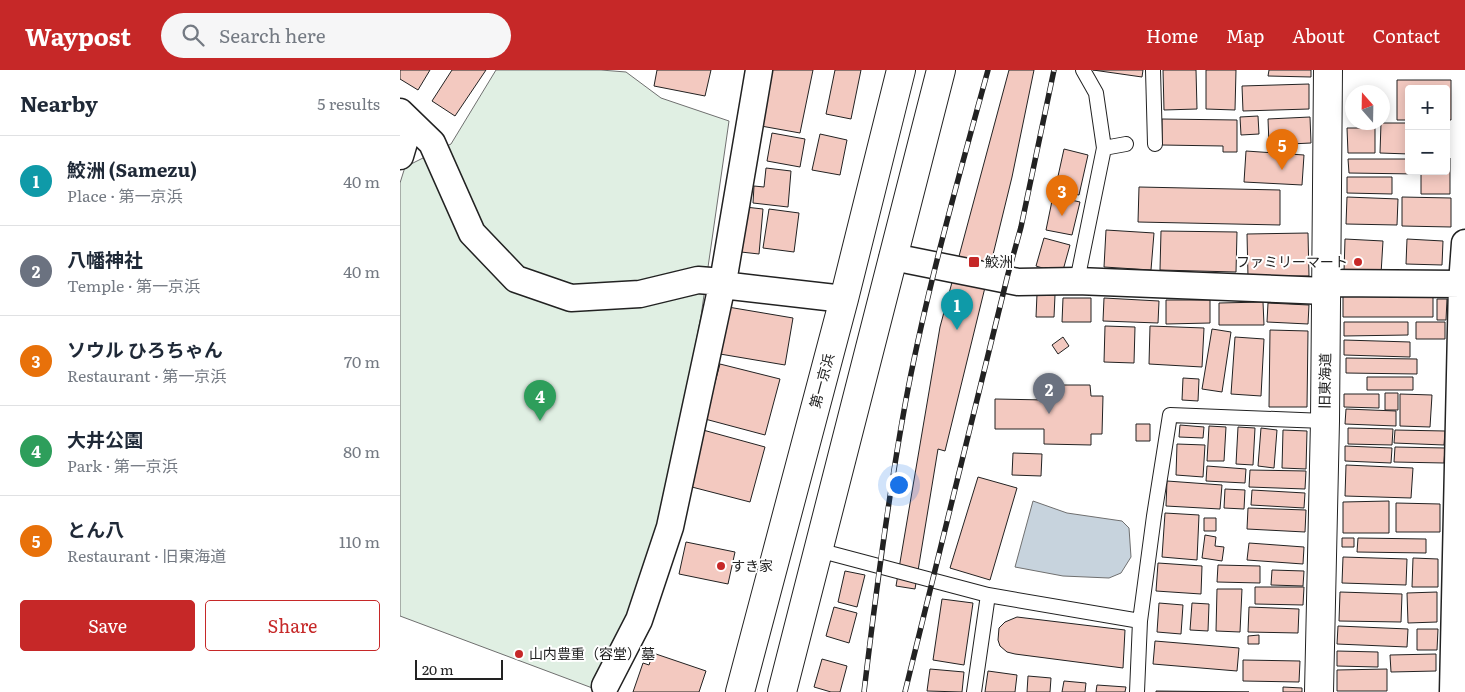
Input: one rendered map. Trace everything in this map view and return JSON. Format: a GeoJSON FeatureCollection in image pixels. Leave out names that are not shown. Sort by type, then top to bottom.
{"type":"FeatureCollection","features":[{"type":"Feature","properties":{"kind":"main road","name":"第一京浜"},"geometry":{"type":"LineString","coordinates":[[740,692],[844,299],[901,70]]}},
{"type":"Feature","properties":{"kind":"main road"},"geometry":{"type":"LineString","coordinates":[[782,692],[941,70]]}},
{"type":"Feature","properties":{"kind":"main road","name":"旧東海道"},"geometry":{"type":"LineString","coordinates":[[1319,692],[1325,421],[1328,70]]}},
{"type":"Feature","properties":{"kind":"street"},"geometry":{"type":"LineString","coordinates":[[605,686],[639,620],[670,527],[723,284],[759,70]]}},
{"type":"Feature","properties":{"kind":"street"},"geometry":{"type":"LineString","coordinates":[[405,117],[432,143],[472,233],[516,279],[572,298],[640,294],[698,280],[844,299]]}},
{"type":"Feature","properties":{"kind":"street"},"geometry":{"type":"LineString","coordinates":[[400,156],[405,117]]}},
{"type":"Feature","properties":{"kind":"street"},"geometry":{"type":"LineString","coordinates":[[1453,692],[1460,596],[1462,284],[1465,243]]}},
{"type":"Feature","properties":{"kind":"street"},"geometry":{"type":"LineString","coordinates":[[893,256],[1018,282],[1077,281],[1326,287],[1462,284]]}},
{"type":"Feature","properties":{"kind":"lane"},"geometry":{"type":"LineString","coordinates":[[1077,281],[1104,148],[1096,93],[1083,70]]}},
{"type":"Feature","properties":{"kind":"lane"},"geometry":{"type":"LineString","coordinates":[[1152,70],[1155,144]]}},
{"type":"Feature","properties":{"kind":"lane"},"geometry":{"type":"LineString","coordinates":[[1104,148],[1126,144]]}},
{"type":"Feature","properties":{"kind":"lane"},"geometry":{"type":"LineString","coordinates":[[1137,692],[1140,621],[1170,414],[1325,421]]}},
{"type":"Feature","properties":{"kind":"lane"},"geometry":{"type":"LineString","coordinates":[[818,550],[988,595],[1140,621]]}},
{"type":"Feature","properties":{"kind":"lane"},"geometry":{"type":"LineString","coordinates":[[974,692],[988,595]]}},
{"type":"Feature","properties":{"kind":"green space"},"geometry":{"type":"Polygon","coordinates":[[[496,70],[601,70],[626,72],[661,98],[729,121],[701,316],[661,526],[630,618],[595,689],[400,616],[400,183],[405,167],[451,144],[496,70]]]}},
{"type":"Feature","properties":{"kind":"shaded area"},"geometry":{"type":"Polygon","coordinates":[[[1033,501],[1067,513],[1122,521],[1129,528],[1131,557],[1121,573],[1109,578],[1063,576],[1015,567],[1033,501]]]}},
{"type":"Feature","properties":{"kind":"building"},"geometry":{"type":"Polygon","coordinates":[[[400,70],[430,70],[418,90],[400,79],[400,70]]]}},
{"type":"Feature","properties":{"kind":"building"},"geometry":{"type":"Polygon","coordinates":[[[452,70],[486,70],[455,116],[432,101],[452,70]]]}},
{"type":"Feature","properties":{"kind":"building"},"geometry":{"type":"Polygon","coordinates":[[[657,70],[711,70],[705,96],[654,86],[657,70]]]}},
{"type":"Feature","properties":{"kind":"building"},"geometry":{"type":"Polygon","coordinates":[[[772,70],[813,70],[800,133],[761,126],[772,70]]]}},
{"type":"Feature","properties":{"kind":"building"},"geometry":{"type":"Polygon","coordinates":[[[835,70],[861,70],[851,119],[826,114],[835,70]]]}},
{"type":"Feature","properties":{"kind":"building"},"geometry":{"type":"Polygon","coordinates":[[[1009,70],[1034,70],[1012,177],[945,451],[938,449],[915,589],[896,586],[940,327],[1009,70]]]}},
{"type":"Feature","properties":{"kind":"building"},"geometry":{"type":"Polygon","coordinates":[[[1093,70],[1143,70],[1142,77],[1093,70]]]}},
{"type":"Feature","properties":{"kind":"building"},"geometry":{"type":"Polygon","coordinates":[[[1163,70],[1196,70],[1197,109],[1164,110],[1163,70]]]}},
{"type":"Feature","properties":{"kind":"building"},"geometry":{"type":"Polygon","coordinates":[[[1206,70],[1236,70],[1235,110],[1206,109],[1206,70]]]}},
{"type":"Feature","properties":{"kind":"building"},"geometry":{"type":"Polygon","coordinates":[[[1269,70],[1311,70],[1311,77],[1268,76],[1269,70]]]}},
{"type":"Feature","properties":{"kind":"building"},"geometry":{"type":"Polygon","coordinates":[[[1397,80],[1451,80],[1451,120],[1450,85],[1405,85],[1405,120],[1397,120],[1397,80]]]}},
{"type":"Feature","properties":{"kind":"building"},"geometry":{"type":"Polygon","coordinates":[[[1309,84],[1309,109],[1243,111],[1242,86],[1309,84]]]}},
{"type":"Feature","properties":{"kind":"building"},"geometry":{"type":"Polygon","coordinates":[[[1258,116],[1259,134],[1241,135],[1240,117],[1258,116]]]}},
{"type":"Feature","properties":{"kind":"building"},"geometry":{"type":"Polygon","coordinates":[[[1310,117],[1311,143],[1269,145],[1268,119],[1310,117]]]}},
{"type":"Feature","properties":{"kind":"building"},"geometry":{"type":"Polygon","coordinates":[[[1162,119],[1237,120],[1237,152],[1223,152],[1223,146],[1162,145],[1162,119]]]}},
{"type":"Feature","properties":{"kind":"building"},"geometry":{"type":"Polygon","coordinates":[[[1390,123],[1405,123],[1405,154],[1380,153],[1381,130],[1390,130],[1390,123]]]}},
{"type":"Feature","properties":{"kind":"building"},"geometry":{"type":"Polygon","coordinates":[[[1347,130],[1375,130],[1375,153],[1348,153],[1347,130]]]}},
{"type":"Feature","properties":{"kind":"building"},"geometry":{"type":"Polygon","coordinates":[[[772,133],[805,139],[800,167],[767,161],[772,133]]]}},
{"type":"Feature","properties":{"kind":"building"},"geometry":{"type":"Polygon","coordinates":[[[820,134],[847,140],[840,175],[812,170],[820,134]]]}},
{"type":"Feature","properties":{"kind":"building"},"geometry":{"type":"Polygon","coordinates":[[[1064,149],[1088,155],[1079,195],[1055,190],[1064,149]]]}},
{"type":"Feature","properties":{"kind":"building"},"geometry":{"type":"Polygon","coordinates":[[[1246,151],[1304,155],[1302,185],[1244,182],[1246,151]]]}},
{"type":"Feature","properties":{"kind":"building"},"geometry":{"type":"Polygon","coordinates":[[[1348,159],[1405,159],[1405,174],[1349,173],[1348,159]]]}},
{"type":"Feature","properties":{"kind":"building"},"geometry":{"type":"Polygon","coordinates":[[[766,168],[791,171],[788,207],[753,203],[754,186],[764,187],[766,168]]]}},
{"type":"Feature","properties":{"kind":"building"},"geometry":{"type":"Polygon","coordinates":[[[1421,175],[1450,175],[1450,194],[1421,194],[1421,175]]]}},
{"type":"Feature","properties":{"kind":"building"},"geometry":{"type":"Polygon","coordinates":[[[1347,177],[1392,177],[1392,194],[1347,193],[1347,177]]]}},
{"type":"Feature","properties":{"kind":"building"},"geometry":{"type":"Polygon","coordinates":[[[1139,187],[1280,190],[1280,225],[1138,222],[1139,187]]]}},
{"type":"Feature","properties":{"kind":"building"},"geometry":{"type":"Polygon","coordinates":[[[1053,196],[1080,202],[1072,235],[1046,230],[1053,196]]]}},
{"type":"Feature","properties":{"kind":"building"},"geometry":{"type":"Polygon","coordinates":[[[1347,197],[1398,199],[1397,225],[1346,224],[1347,197]]]}},
{"type":"Feature","properties":{"kind":"building"},"geometry":{"type":"Polygon","coordinates":[[[1402,197],[1451,198],[1451,227],[1402,226],[1402,197]]]}},
{"type":"Feature","properties":{"kind":"building"},"geometry":{"type":"Polygon","coordinates":[[[745,207],[763,209],[759,254],[741,252],[745,207]]]}},
{"type":"Feature","properties":{"kind":"building"},"geometry":{"type":"Polygon","coordinates":[[[769,209],[799,213],[794,252],[763,248],[769,209]]]}},
{"type":"Feature","properties":{"kind":"building"},"geometry":{"type":"Polygon","coordinates":[[[1106,230],[1154,233],[1151,270],[1104,267],[1106,230]]]}},
{"type":"Feature","properties":{"kind":"building"},"geometry":{"type":"Polygon","coordinates":[[[1161,231],[1237,232],[1236,272],[1160,270],[1161,231]]]}},
{"type":"Feature","properties":{"kind":"building"},"geometry":{"type":"Polygon","coordinates":[[[1308,233],[1309,276],[1248,277],[1247,234],[1308,233]]]}},
{"type":"Feature","properties":{"kind":"building"},"geometry":{"type":"Polygon","coordinates":[[[1044,238],[1070,245],[1062,274],[1036,266],[1044,238]]]}},
{"type":"Feature","properties":{"kind":"building"},"geometry":{"type":"Polygon","coordinates":[[[1345,239],[1383,241],[1381,274],[1344,272],[1345,239]]]}},
{"type":"Feature","properties":{"kind":"building"},"geometry":{"type":"Polygon","coordinates":[[[1407,239],[1443,241],[1442,265],[1406,264],[1407,239]]]}},
{"type":"Feature","properties":{"kind":"building"},"geometry":{"type":"Polygon","coordinates":[[[1343,292],[1433,292],[1433,317],[1343,317],[1343,292]]]}},
{"type":"Feature","properties":{"kind":"building"},"geometry":{"type":"Polygon","coordinates":[[[1037,294],[1055,295],[1054,317],[1036,317],[1037,294]]]}},
{"type":"Feature","properties":{"kind":"building"},"geometry":{"type":"Polygon","coordinates":[[[1063,298],[1091,298],[1091,322],[1062,322],[1063,298]]]}},
{"type":"Feature","properties":{"kind":"building"},"geometry":{"type":"Polygon","coordinates":[[[1104,298],[1159,301],[1158,323],[1103,321],[1104,298]]]}},
{"type":"Feature","properties":{"kind":"building"},"geometry":{"type":"Polygon","coordinates":[[[1437,299],[1447,299],[1446,320],[1437,320],[1437,299]]]}},
{"type":"Feature","properties":{"kind":"building"},"geometry":{"type":"Polygon","coordinates":[[[1166,300],[1210,300],[1210,323],[1166,324],[1166,300]]]}},
{"type":"Feature","properties":{"kind":"building"},"geometry":{"type":"Polygon","coordinates":[[[1263,302],[1264,325],[1219,325],[1219,303],[1263,302]]]}},
{"type":"Feature","properties":{"kind":"building"},"geometry":{"type":"Polygon","coordinates":[[[1268,303],[1309,305],[1308,324],[1267,322],[1268,303]]]}},
{"type":"Feature","properties":{"kind":"building"},"geometry":{"type":"Polygon","coordinates":[[[728,307],[793,318],[785,365],[720,354],[728,307]]]}},
{"type":"Feature","properties":{"kind":"building"},"geometry":{"type":"Polygon","coordinates":[[[1344,322],[1408,322],[1408,335],[1344,336],[1344,322]]]}},
{"type":"Feature","properties":{"kind":"building"},"geometry":{"type":"Polygon","coordinates":[[[1416,322],[1445,322],[1445,339],[1416,339],[1416,322]]]}},
{"type":"Feature","properties":{"kind":"building"},"geometry":{"type":"Polygon","coordinates":[[[1105,326],[1135,327],[1134,363],[1104,362],[1105,326]]]}},
{"type":"Feature","properties":{"kind":"building"},"geometry":{"type":"Polygon","coordinates":[[[1150,326],[1204,328],[1202,367],[1149,364],[1150,326]]]}},
{"type":"Feature","properties":{"kind":"building"},"geometry":{"type":"Polygon","coordinates":[[[1212,329],[1231,332],[1222,392],[1202,389],[1212,329]]]}},
{"type":"Feature","properties":{"kind":"building"},"geometry":{"type":"Polygon","coordinates":[[[1270,330],[1308,331],[1307,407],[1269,407],[1270,330]]]}},
{"type":"Feature","properties":{"kind":"building"},"geometry":{"type":"Polygon","coordinates":[[[1063,337],[1069,346],[1058,354],[1052,345],[1063,337]]]}},
{"type":"Feature","properties":{"kind":"building"},"geometry":{"type":"Polygon","coordinates":[[[1235,337],[1264,339],[1261,396],[1231,394],[1235,337]]]}},
{"type":"Feature","properties":{"kind":"building"},"geometry":{"type":"Polygon","coordinates":[[[1344,340],[1410,342],[1410,357],[1344,355],[1344,340]]]}},
{"type":"Feature","properties":{"kind":"building"},"geometry":{"type":"Polygon","coordinates":[[[1346,358],[1417,359],[1417,374],[1346,373],[1346,358]]]}},
{"type":"Feature","properties":{"kind":"building"},"geometry":{"type":"Polygon","coordinates":[[[720,364],[780,379],[765,435],[705,419],[720,364]]]}},
{"type":"Feature","properties":{"kind":"building"},"geometry":{"type":"Polygon","coordinates":[[[1367,377],[1413,377],[1413,390],[1367,390],[1367,377]]]}},
{"type":"Feature","properties":{"kind":"building"},"geometry":{"type":"Polygon","coordinates":[[[1183,378],[1199,379],[1198,401],[1182,400],[1183,378]]]}},
{"type":"Feature","properties":{"kind":"building"},"geometry":{"type":"Polygon","coordinates":[[[1046,385],[1090,385],[1091,396],[1103,396],[1102,434],[1091,434],[1091,445],[1044,444],[1044,429],[995,429],[995,399],[1046,400],[1046,385]]]}},
{"type":"Feature","properties":{"kind":"building"},"geometry":{"type":"Polygon","coordinates":[[[1385,393],[1398,393],[1398,410],[1385,410],[1385,393]]]}},
{"type":"Feature","properties":{"kind":"building"},"geometry":{"type":"Polygon","coordinates":[[[1344,394],[1379,394],[1379,408],[1344,407],[1344,394]]]}},
{"type":"Feature","properties":{"kind":"building"},"geometry":{"type":"Polygon","coordinates":[[[1400,394],[1432,395],[1430,427],[1400,426],[1400,394]]]}},
{"type":"Feature","properties":{"kind":"building"},"geometry":{"type":"Polygon","coordinates":[[[1346,409],[1396,411],[1396,426],[1345,424],[1346,409]]]}},
{"type":"Feature","properties":{"kind":"building"},"geometry":{"type":"Polygon","coordinates":[[[1136,424],[1150,424],[1150,441],[1136,441],[1136,424]]]}},
{"type":"Feature","properties":{"kind":"building"},"geometry":{"type":"Polygon","coordinates":[[[1180,425],[1204,427],[1203,438],[1179,437],[1180,425]]]}},
{"type":"Feature","properties":{"kind":"building"},"geometry":{"type":"Polygon","coordinates":[[[1209,426],[1226,427],[1224,461],[1207,461],[1209,426]]]}},
{"type":"Feature","properties":{"kind":"building"},"geometry":{"type":"Polygon","coordinates":[[[1238,427],[1255,428],[1253,465],[1236,464],[1238,427]]]}},
{"type":"Feature","properties":{"kind":"building"},"geometry":{"type":"Polygon","coordinates":[[[1261,428],[1277,430],[1274,468],[1258,466],[1261,428]]]}},
{"type":"Feature","properties":{"kind":"building"},"geometry":{"type":"Polygon","coordinates":[[[1348,428],[1393,429],[1392,445],[1348,444],[1348,428]]]}},
{"type":"Feature","properties":{"kind":"building"},"geometry":{"type":"Polygon","coordinates":[[[703,430],[765,447],[750,502],[688,486],[703,430]]]}},
{"type":"Feature","properties":{"kind":"building"},"geometry":{"type":"Polygon","coordinates":[[[1283,430],[1307,431],[1306,469],[1282,468],[1283,430]]]}},
{"type":"Feature","properties":{"kind":"building"},"geometry":{"type":"Polygon","coordinates":[[[1395,430],[1445,431],[1444,445],[1394,443],[1395,430]]]}},
{"type":"Feature","properties":{"kind":"building"},"geometry":{"type":"Polygon","coordinates":[[[1177,444],[1205,445],[1203,477],[1176,475],[1177,444]]]}},
{"type":"Feature","properties":{"kind":"building"},"geometry":{"type":"Polygon","coordinates":[[[1345,446],[1392,448],[1391,463],[1345,461],[1345,446]]]}},
{"type":"Feature","properties":{"kind":"building"},"geometry":{"type":"Polygon","coordinates":[[[1395,447],[1445,448],[1444,463],[1394,462],[1395,447]]]}},
{"type":"Feature","properties":{"kind":"building"},"geometry":{"type":"Polygon","coordinates":[[[1013,453],[1042,454],[1041,476],[1012,475],[1013,453]]]}},
{"type":"Feature","properties":{"kind":"building"},"geometry":{"type":"Polygon","coordinates":[[[1346,465],[1413,468],[1411,498],[1345,496],[1346,465]]]}},
{"type":"Feature","properties":{"kind":"building"},"geometry":{"type":"Polygon","coordinates":[[[1207,466],[1246,469],[1245,483],[1206,481],[1207,466]]]}},
{"type":"Feature","properties":{"kind":"building"},"geometry":{"type":"Polygon","coordinates":[[[1250,470],[1306,471],[1305,489],[1249,487],[1250,470]]]}},
{"type":"Feature","properties":{"kind":"building"},"geometry":{"type":"Polygon","coordinates":[[[978,477],[1017,488],[990,580],[950,568],[978,477]]]}},
{"type":"Feature","properties":{"kind":"building"},"geometry":{"type":"Polygon","coordinates":[[[1167,481],[1222,485],[1220,509],[1166,506],[1167,481]]]}},
{"type":"Feature","properties":{"kind":"building"},"geometry":{"type":"Polygon","coordinates":[[[1225,489],[1245,490],[1244,509],[1224,508],[1225,489]]]}},
{"type":"Feature","properties":{"kind":"building"},"geometry":{"type":"Polygon","coordinates":[[[1252,490],[1305,493],[1304,508],[1251,505],[1252,490]]]}},
{"type":"Feature","properties":{"kind":"building"},"geometry":{"type":"Polygon","coordinates":[[[1389,501],[1389,533],[1343,533],[1343,502],[1389,501]]]}},
{"type":"Feature","properties":{"kind":"building"},"geometry":{"type":"Polygon","coordinates":[[[1396,503],[1440,504],[1440,532],[1396,532],[1396,503]]]}},
{"type":"Feature","properties":{"kind":"building"},"geometry":{"type":"Polygon","coordinates":[[[1248,508],[1306,510],[1305,532],[1247,529],[1248,508]]]}},
{"type":"Feature","properties":{"kind":"building"},"geometry":{"type":"Polygon","coordinates":[[[1165,513],[1199,515],[1197,560],[1162,557],[1165,513]]]}},
{"type":"Feature","properties":{"kind":"building"},"geometry":{"type":"Polygon","coordinates":[[[1204,518],[1216,518],[1216,531],[1204,531],[1204,518]]]}},
{"type":"Feature","properties":{"kind":"building"},"geometry":{"type":"Polygon","coordinates":[[[1205,535],[1216,537],[1215,546],[1224,547],[1222,561],[1202,558],[1205,535]]]}},
{"type":"Feature","properties":{"kind":"building"},"geometry":{"type":"Polygon","coordinates":[[[1342,538],[1354,538],[1354,547],[1342,547],[1342,538]]]}},
{"type":"Feature","properties":{"kind":"building"},"geometry":{"type":"Polygon","coordinates":[[[1358,538],[1426,539],[1426,553],[1357,552],[1358,538]]]}},
{"type":"Feature","properties":{"kind":"building"},"geometry":{"type":"Polygon","coordinates":[[[686,542],[735,552],[728,584],[679,574],[686,542]]]}},
{"type":"Feature","properties":{"kind":"building"},"geometry":{"type":"Polygon","coordinates":[[[1249,543],[1304,547],[1303,564],[1247,560],[1249,543]]]}},
{"type":"Feature","properties":{"kind":"building"},"geometry":{"type":"Polygon","coordinates":[[[1343,557],[1407,559],[1406,585],[1342,583],[1343,557]]]}},
{"type":"Feature","properties":{"kind":"building"},"geometry":{"type":"Polygon","coordinates":[[[1413,558],[1438,559],[1438,587],[1412,587],[1413,558]]]}},
{"type":"Feature","properties":{"kind":"building"},"geometry":{"type":"Polygon","coordinates":[[[1158,563],[1202,566],[1201,594],[1156,591],[1158,563]]]}},
{"type":"Feature","properties":{"kind":"building"},"geometry":{"type":"Polygon","coordinates":[[[1218,565],[1260,566],[1260,583],[1217,582],[1218,565]]]}},
{"type":"Feature","properties":{"kind":"building"},"geometry":{"type":"Polygon","coordinates":[[[1272,570],[1304,571],[1303,586],[1271,585],[1272,570]]]}},
{"type":"Feature","properties":{"kind":"building"},"geometry":{"type":"Polygon","coordinates":[[[845,571],[865,575],[857,607],[838,602],[845,571]]]}},
{"type":"Feature","properties":{"kind":"building"},"geometry":{"type":"Polygon","coordinates":[[[1255,587],[1304,587],[1303,605],[1255,604],[1255,587]]]}},
{"type":"Feature","properties":{"kind":"building"},"geometry":{"type":"Polygon","coordinates":[[[1217,589],[1242,589],[1240,632],[1216,631],[1217,589]]]}},
{"type":"Feature","properties":{"kind":"building"},"geometry":{"type":"Polygon","coordinates":[[[1340,592],[1402,594],[1401,622],[1339,621],[1340,592]]]}},
{"type":"Feature","properties":{"kind":"building"},"geometry":{"type":"Polygon","coordinates":[[[1437,592],[1437,622],[1408,623],[1407,593],[1437,592]]]}},
{"type":"Feature","properties":{"kind":"building"},"geometry":{"type":"Polygon","coordinates":[[[942,599],[973,603],[964,665],[933,660],[942,599]]]}},
{"type":"Feature","properties":{"kind":"building"},"geometry":{"type":"Polygon","coordinates":[[[1159,603],[1183,605],[1181,634],[1157,632],[1159,603]]]}},
{"type":"Feature","properties":{"kind":"building"},"geometry":{"type":"Polygon","coordinates":[[[1192,603],[1209,604],[1208,631],[1190,630],[1192,603]]]}},
{"type":"Feature","properties":{"kind":"building"},"geometry":{"type":"Polygon","coordinates":[[[834,607],[857,613],[849,643],[826,636],[834,607]]]}},
{"type":"Feature","properties":{"kind":"building"},"geometry":{"type":"Polygon","coordinates":[[[1249,607],[1299,609],[1298,633],[1248,632],[1249,607]]]}},
{"type":"Feature","properties":{"kind":"building"},"geometry":{"type":"Polygon","coordinates":[[[1017,617],[1125,630],[1123,668],[1007,652],[1000,646],[998,640],[999,628],[1005,622],[1017,617]]]}},
{"type":"Feature","properties":{"kind":"building"},"geometry":{"type":"Polygon","coordinates":[[[1338,626],[1408,629],[1407,647],[1337,644],[1338,626]]]}},
{"type":"Feature","properties":{"kind":"building"},"geometry":{"type":"Polygon","coordinates":[[[1417,629],[1438,629],[1437,650],[1417,650],[1417,629]]]}},
{"type":"Feature","properties":{"kind":"building"},"geometry":{"type":"Polygon","coordinates":[[[1259,635],[1259,644],[1248,644],[1248,636],[1259,635]]]}},
{"type":"Feature","properties":{"kind":"building"},"geometry":{"type":"Polygon","coordinates":[[[1155,641],[1239,648],[1237,671],[1153,664],[1155,641]]]}},
{"type":"Feature","properties":{"kind":"building"},"geometry":{"type":"Polygon","coordinates":[[[1337,651],[1378,652],[1378,667],[1337,666],[1337,651]]]}},
{"type":"Feature","properties":{"kind":"building"},"geometry":{"type":"Polygon","coordinates":[[[653,653],[706,671],[699,692],[633,692],[643,663],[649,665],[653,653]]]}},
{"type":"Feature","properties":{"kind":"building"},"geometry":{"type":"Polygon","coordinates":[[[1436,654],[1436,671],[1391,672],[1390,655],[1436,654]]]}},
{"type":"Feature","properties":{"kind":"building"},"geometry":{"type":"Polygon","coordinates":[[[822,659],[847,666],[840,692],[831,692],[814,687],[822,659]]]}},
{"type":"Feature","properties":{"kind":"building"},"geometry":{"type":"Polygon","coordinates":[[[1243,660],[1300,661],[1299,682],[1243,681],[1243,660]]]}},
{"type":"Feature","properties":{"kind":"building"},"geometry":{"type":"Polygon","coordinates":[[[930,669],[964,672],[962,692],[927,691],[930,669]]]}},
{"type":"Feature","properties":{"kind":"building"},"geometry":{"type":"Polygon","coordinates":[[[1387,669],[1387,691],[1337,691],[1337,670],[1387,669]]]}},
{"type":"Feature","properties":{"kind":"building"},"geometry":{"type":"Polygon","coordinates":[[[988,671],[1017,675],[1015,692],[985,692],[988,671]]]}},
{"type":"Feature","properties":{"kind":"building"},"geometry":{"type":"Polygon","coordinates":[[[1028,676],[1051,678],[1050,692],[1027,692],[1028,676]]]}},
{"type":"Feature","properties":{"kind":"building"},"geometry":{"type":"Polygon","coordinates":[[[1064,681],[1086,683],[1085,692],[1062,692],[1064,681]]]}},
{"type":"Feature","properties":{"kind":"building"},"geometry":{"type":"Polygon","coordinates":[[[1097,685],[1126,687],[1125,692],[1096,692],[1097,685]]]}},
{"type":"Feature","properties":{"kind":"building"},"geometry":{"type":"Polygon","coordinates":[[[1283,687],[1302,688],[1302,692],[1283,692],[1283,687]]]}},
{"type":"Feature","properties":{"kind":"building"},"geometry":{"type":"Polygon","coordinates":[[[1156,691],[1249,692],[1156,692],[1156,691]]]}},
{"type":"Feature","properties":{"kind":"railway"},"geometry":{"type":"LineString","coordinates":[[864,692],[883,540],[908,389],[955,189],[988,70]]}},
{"type":"Feature","properties":{"kind":"railway"},"geometry":{"type":"LineString","coordinates":[[905,692],[1021,227],[1054,70]]}},
{"type":"Feature","properties":{"kind":"place","name":"とん八"},"geometry":{"type":"Point","coordinates":[1282,170]}},
{"type":"Feature","properties":{"kind":"place","name":"ソウル ひろちゃん"},"geometry":{"type":"Point","coordinates":[1062,216]}},
{"type":"Feature","properties":{"kind":"place","name":"鮫洲"},"geometry":{"type":"Point","coordinates":[974,262]}},
{"type":"Feature","properties":{"kind":"place","name":"ファミリーマート"},"geometry":{"type":"Point","coordinates":[1358,262]}},
{"type":"Feature","properties":{"kind":"place","name":"鮫洲 (Samezu)"},"geometry":{"type":"Point","coordinates":[957,330]}},
{"type":"Feature","properties":{"kind":"place","name":"八幡神社"},"geometry":{"type":"Point","coordinates":[1049,414]}},
{"type":"Feature","properties":{"kind":"place","name":"大井公園"},"geometry":{"type":"Point","coordinates":[540,421]}},
{"type":"Feature","properties":{"kind":"place","name":"すき家"},"geometry":{"type":"Point","coordinates":[721,566]}},
{"type":"Feature","properties":{"kind":"place","name":"山内豊重（容堂）墓"},"geometry":{"type":"Point","coordinates":[519,654]}}]}
